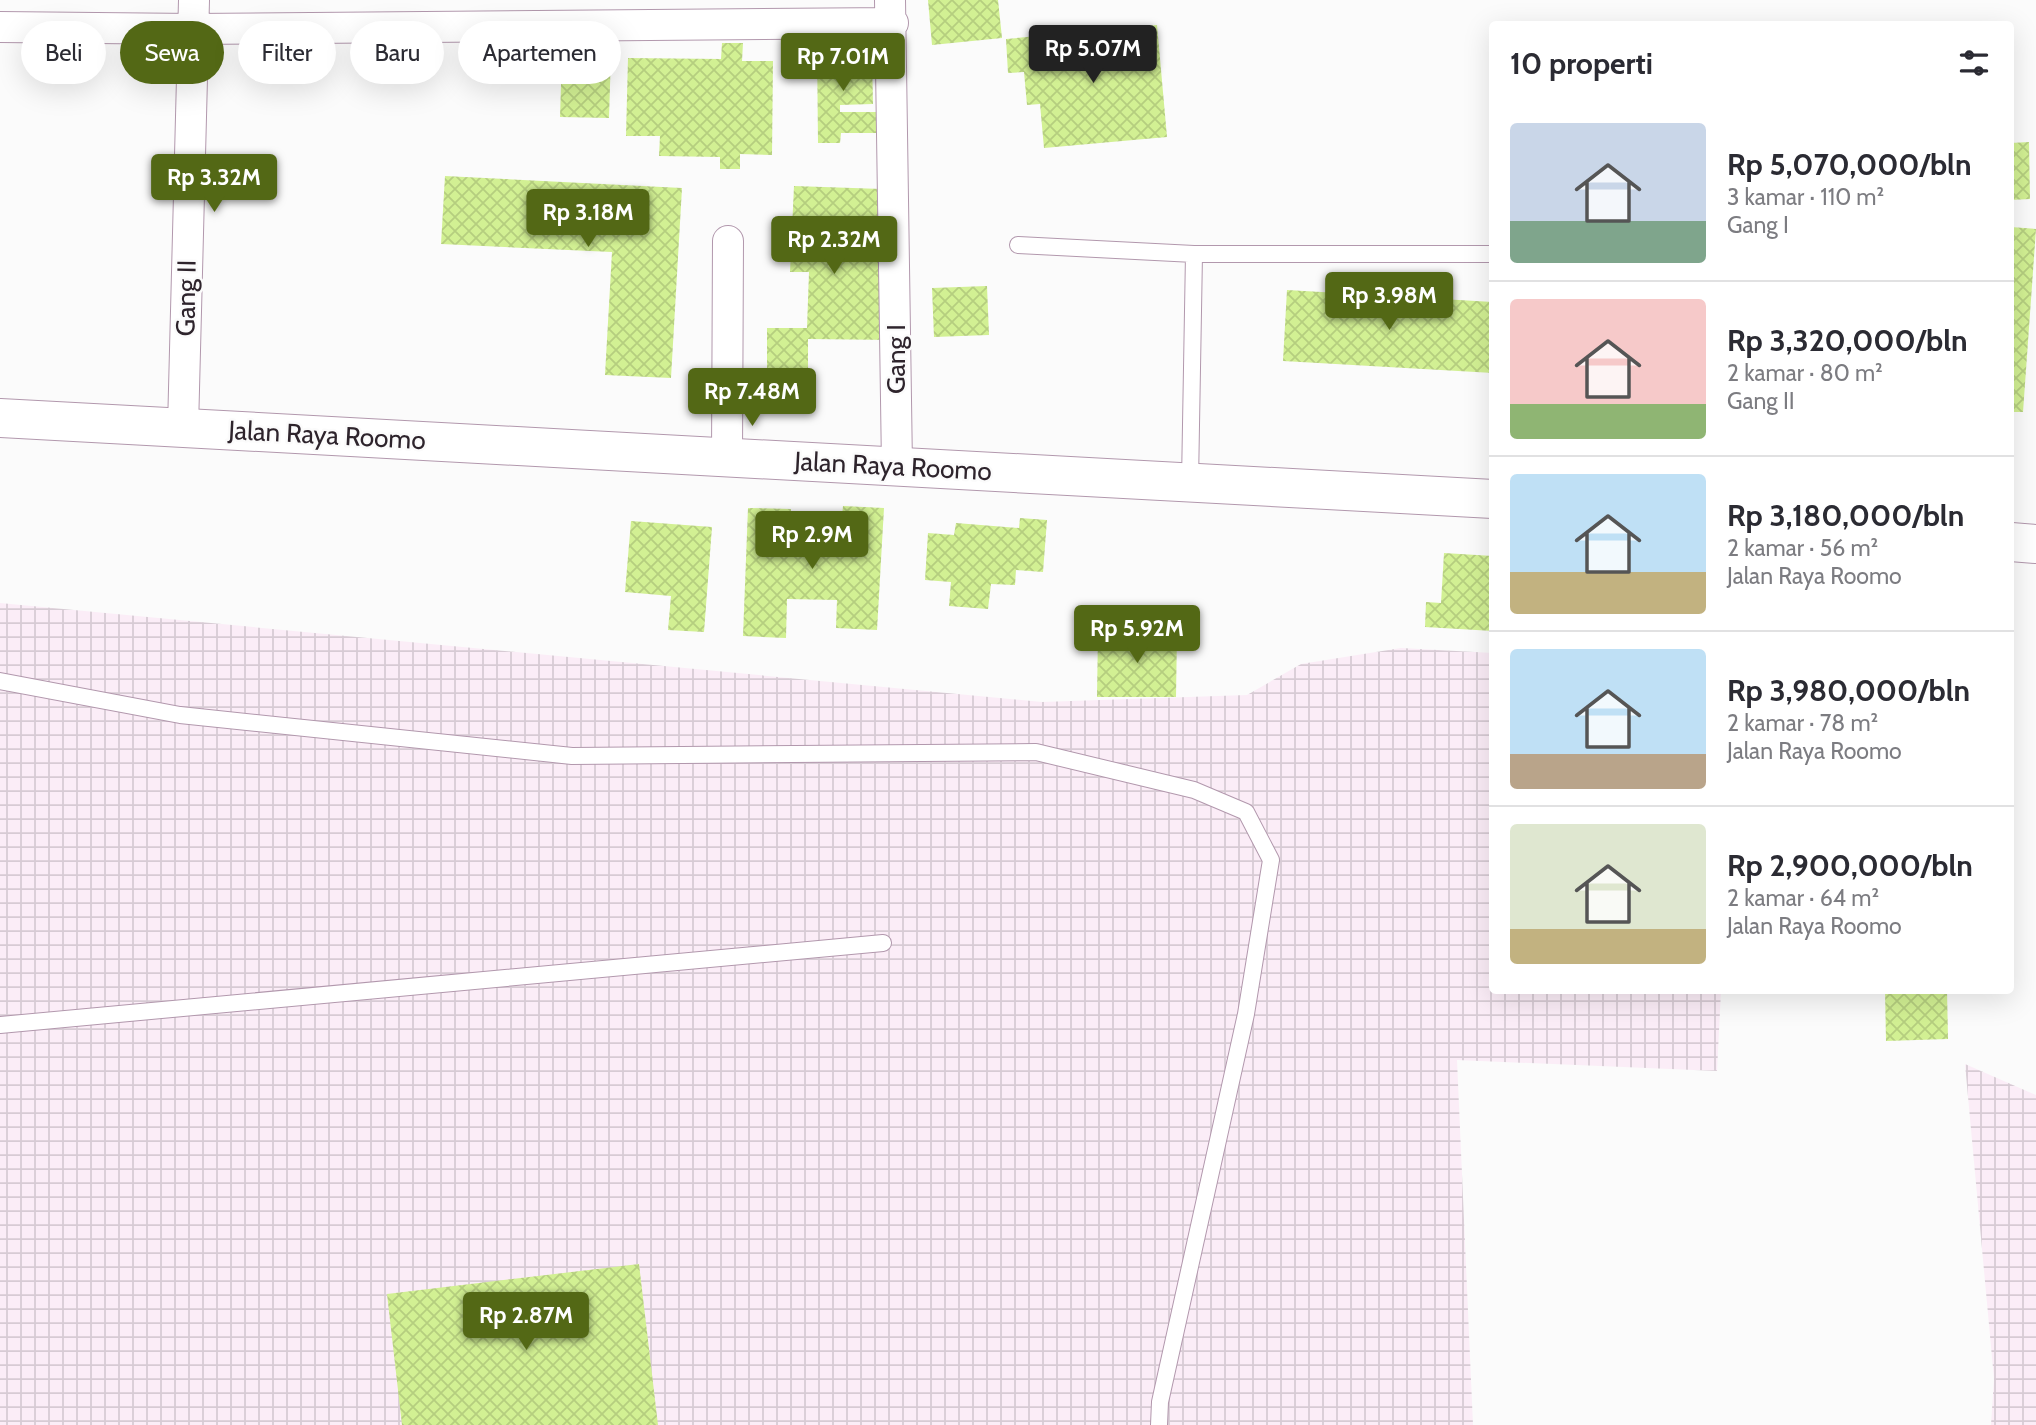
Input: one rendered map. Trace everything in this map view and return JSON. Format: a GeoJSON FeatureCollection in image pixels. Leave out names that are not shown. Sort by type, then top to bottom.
{"type":"FeatureCollection","features":[{"type":"Feature","properties":{"kind":"highway","name":"Jalan Raya Roomo"},"geometry":{"type":"LineString","coordinates":[[0,418],[1489,499]]}},
{"type":"Feature","properties":{"kind":"highway"},"geometry":{"type":"LineString","coordinates":[[2014,542],[2036,544]]}},
{"type":"Feature","properties":{"kind":"street"},"geometry":{"type":"LineString","coordinates":[[0,27],[194,15],[892,11]]}},
{"type":"Feature","properties":{"kind":"street","name":"Gang I"},"geometry":{"type":"LineString","coordinates":[[892,11],[897,466]]}},
{"type":"Feature","properties":{"kind":"street","name":"Gang II"},"geometry":{"type":"LineString","coordinates":[[183,428],[194,15]]}},
{"type":"Feature","properties":{"kind":"street"},"geometry":{"type":"LineString","coordinates":[[727,456],[728,241]]}},
{"type":"Feature","properties":{"kind":"lane"},"geometry":{"type":"LineString","coordinates":[[1018,245],[1194,254],[1489,254]]}},
{"type":"Feature","properties":{"kind":"lane"},"geometry":{"type":"LineString","coordinates":[[1191,482],[1194,254]]}},
{"type":"Feature","properties":{"kind":"lane"},"geometry":{"type":"LineString","coordinates":[[0,681],[180,715],[572,756],[1036,752],[1194,790],[1246,812],[1271,860],[1246,1014],[1160,1402],[1160,1425]]}},
{"type":"Feature","properties":{"kind":"lane"},"geometry":{"type":"LineString","coordinates":[[0,1025],[883,943]]}},
{"type":"Feature","properties":{"kind":"shaded area"},"geometry":{"type":"Polygon","coordinates":[[[0,603],[1042,702],[1247,695],[1301,664],[1401,648],[1489,653],[1489,994],[1721,994],[1717,1071],[1457,1060],[1473,1425],[0,1425],[0,603]]]}},
{"type":"Feature","properties":{"kind":"shaded area"},"geometry":{"type":"Polygon","coordinates":[[[1965,1064],[2036,1095],[2036,1425],[1991,1425],[1994,1379],[1965,1064]]]}},
{"type":"Feature","properties":{"kind":"building"},"geometry":{"type":"Polygon","coordinates":[[[928,0],[998,0],[1002,38],[932,45],[928,0]]]}},
{"type":"Feature","properties":{"kind":"building"},"geometry":{"type":"Polygon","coordinates":[[[1157,25],[1167,137],[1044,148],[1040,104],[1027,105],[1024,72],[1008,73],[1006,39],[1157,25]]]}},
{"type":"Feature","properties":{"kind":"building"},"geometry":{"type":"Polygon","coordinates":[[[722,43],[743,43],[742,61],[773,61],[772,155],[740,154],[740,169],[720,169],[720,157],[659,156],[660,136],[626,136],[628,58],[721,59],[722,43]]]}},
{"type":"Feature","properties":{"kind":"building"},"geometry":{"type":"Polygon","coordinates":[[[839,44],[840,54],[872,54],[873,104],[840,105],[840,112],[876,112],[877,133],[841,133],[840,143],[818,143],[817,45],[839,44]]]}},
{"type":"Feature","properties":{"kind":"building"},"geometry":{"type":"Polygon","coordinates":[[[561,84],[610,84],[609,118],[560,117],[561,84]]]}},
{"type":"Feature","properties":{"kind":"building"},"geometry":{"type":"Polygon","coordinates":[[[2029,142],[2030,199],[2014,200],[2014,143],[2029,142]]]}},
{"type":"Feature","properties":{"kind":"building"},"geometry":{"type":"Polygon","coordinates":[[[445,176],[682,188],[671,378],[605,375],[612,252],[441,244],[445,176]]]}},
{"type":"Feature","properties":{"kind":"building"},"geometry":{"type":"Polygon","coordinates":[[[794,186],[882,189],[878,274],[893,274],[892,340],[808,339],[808,382],[767,381],[767,328],[807,328],[809,272],[790,272],[794,186]]]}},
{"type":"Feature","properties":{"kind":"building"},"geometry":{"type":"Polygon","coordinates":[[[2014,227],[2036,229],[2023,412],[2014,412],[2014,227]]]}},
{"type":"Feature","properties":{"kind":"building"},"geometry":{"type":"Polygon","coordinates":[[[987,286],[989,335],[934,337],[932,288],[987,286]]]}},
{"type":"Feature","properties":{"kind":"building"},"geometry":{"type":"Polygon","coordinates":[[[1287,290],[1489,302],[1489,373],[1283,361],[1287,290]]]}},
{"type":"Feature","properties":{"kind":"building"},"geometry":{"type":"Polygon","coordinates":[[[843,506],[884,508],[877,630],[836,628],[837,600],[787,599],[786,638],[743,636],[748,508],[791,509],[790,542],[839,544],[843,506]]]}},
{"type":"Feature","properties":{"kind":"building"},"geometry":{"type":"Polygon","coordinates":[[[1020,518],[1047,520],[1043,572],[1016,570],[1015,585],[991,584],[988,609],[949,606],[951,582],[925,580],[928,533],[954,535],[956,523],[1019,528],[1020,518]]]}},
{"type":"Feature","properties":{"kind":"building"},"geometry":{"type":"Polygon","coordinates":[[[631,521],[712,527],[704,632],[668,630],[671,596],[625,592],[631,521]]]}},
{"type":"Feature","properties":{"kind":"building"},"geometry":{"type":"Polygon","coordinates":[[[1444,553],[1489,556],[1489,631],[1425,627],[1426,602],[1441,603],[1444,553]]]}},
{"type":"Feature","properties":{"kind":"building"},"geometry":{"type":"Polygon","coordinates":[[[1098,633],[1177,633],[1176,697],[1097,697],[1098,633]]]}},
{"type":"Feature","properties":{"kind":"building"},"geometry":{"type":"Polygon","coordinates":[[[1885,994],[1947,994],[1948,1039],[1886,1041],[1885,994]]]}},
{"type":"Feature","properties":{"kind":"building"},"geometry":{"type":"Polygon","coordinates":[[[639,1264],[658,1425],[402,1425],[387,1294],[639,1264]]]}}]}
